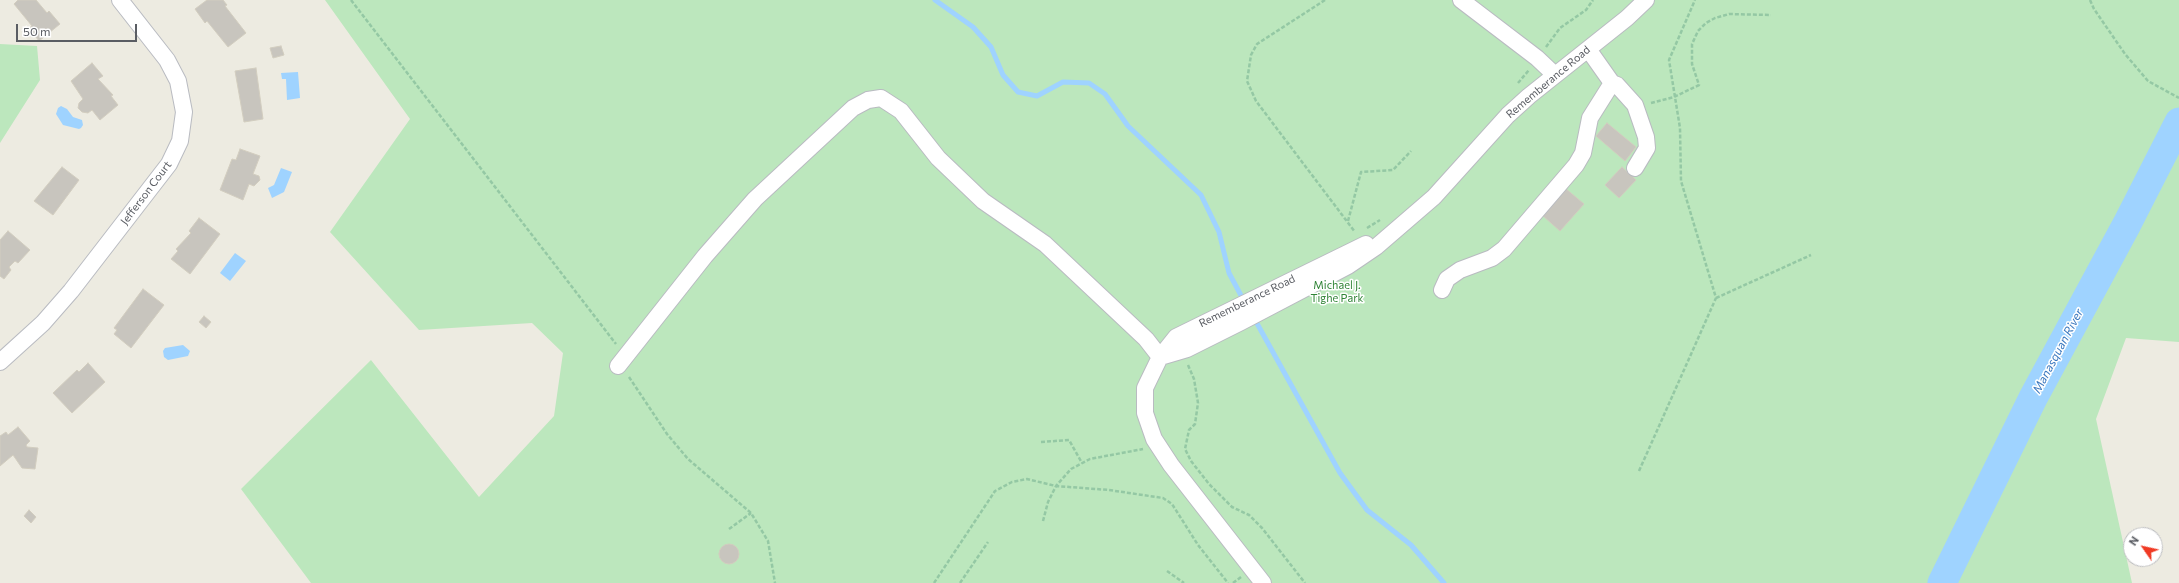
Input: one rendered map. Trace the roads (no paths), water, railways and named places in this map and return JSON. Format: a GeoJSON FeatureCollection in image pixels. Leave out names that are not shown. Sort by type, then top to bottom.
{"type":"FeatureCollection","features":[{"type":"Feature","properties":{"kind":"street","name":"Jefferson Court"},"geometry":{"type":"LineString","coordinates":[[0,362],[43,323],[71,291],[169,164],[180,141],[184,112],[178,81],[167,60],[120,0]]}},
{"type":"Feature","properties":{"kind":"street"},"geometry":{"type":"LineString","coordinates":[[1461,0],[1537,58],[1555,75]]}},
{"type":"Feature","properties":{"kind":"street","name":"Rememberance Road"},"geometry":{"type":"LineString","coordinates":[[1263,583],[1171,465],[1158,446],[1148,426],[1144,401],[1145,388],[1160,357],[1176,337],[1235,307],[1261,303],[1348,266],[1376,247],[1434,197],[1508,115],[1646,0]]}},
{"type":"Feature","properties":{"kind":"street"},"geometry":{"type":"LineString","coordinates":[[1588,49],[1612,83],[1617,85],[1635,105],[1646,137],[1647,148],[1635,168]]}},
{"type":"Feature","properties":{"kind":"street"},"geometry":{"type":"LineString","coordinates":[[1442,290],[1448,279],[1460,270],[1492,258],[1504,249],[1576,165],[1583,153],[1590,118],[1612,83]]}},
{"type":"Feature","properties":{"kind":"street"},"geometry":{"type":"LineString","coordinates":[[618,366],[705,256],[755,200],[852,108],[868,100],[881,98],[901,111],[938,158],[984,201],[1045,244],[1146,339],[1160,357]]}},
{"type":"Feature","properties":{"kind":"street","name":"Rememberance Road"},"geometry":{"type":"LineString","coordinates":[[1160,357],[1182,351],[1241,322],[1261,303],[1406,222]]}},
{"type":"Feature","properties":{"kind":"water"},"geometry":{"type":"Polygon","coordinates":[[[298,72],[300,98],[287,100],[286,79],[282,79],[281,73],[298,72]]]}},
{"type":"Feature","properties":{"kind":"water"},"geometry":{"type":"Polygon","coordinates":[[[61,106],[67,109],[73,117],[82,120],[83,125],[81,128],[79,129],[63,125],[56,114],[58,108],[61,106]]]}},
{"type":"Feature","properties":{"kind":"water"},"geometry":{"type":"Polygon","coordinates":[[[281,168],[292,172],[284,192],[272,198],[268,188],[274,185],[281,168]]]}},
{"type":"Feature","properties":{"kind":"water"},"geometry":{"type":"Polygon","coordinates":[[[235,253],[246,261],[230,281],[220,273],[235,253]]]}},
{"type":"Feature","properties":{"kind":"water"},"geometry":{"type":"Polygon","coordinates":[[[183,345],[190,351],[188,356],[168,360],[164,357],[163,351],[165,348],[183,345]]]}},
{"type":"Feature","properties":{"kind":"waterway"},"geometry":{"type":"LineString","coordinates":[[935,0],[973,27],[991,47],[1003,75],[1018,92],[1037,96],[1063,82],[1089,83],[1105,94],[1128,126],[1201,195],[1219,232],[1229,273],[1244,301]]}},
{"type":"Feature","properties":{"kind":"waterway","name":"Manasquan River"},"geometry":{"type":"LineString","coordinates":[[1942,583],[2033,398],[2127,224],[2179,122]]}},
{"type":"Feature","properties":{"kind":"waterway"},"geometry":{"type":"LineString","coordinates":[[1254,318],[1340,473],[1367,510],[1411,545],[1444,583]]}},
{"type":"Feature","properties":{"kind":"park label","name":"Michael J. Tighe Park"},"geometry":{"type":"Point","coordinates":[1337,291]}}]}
